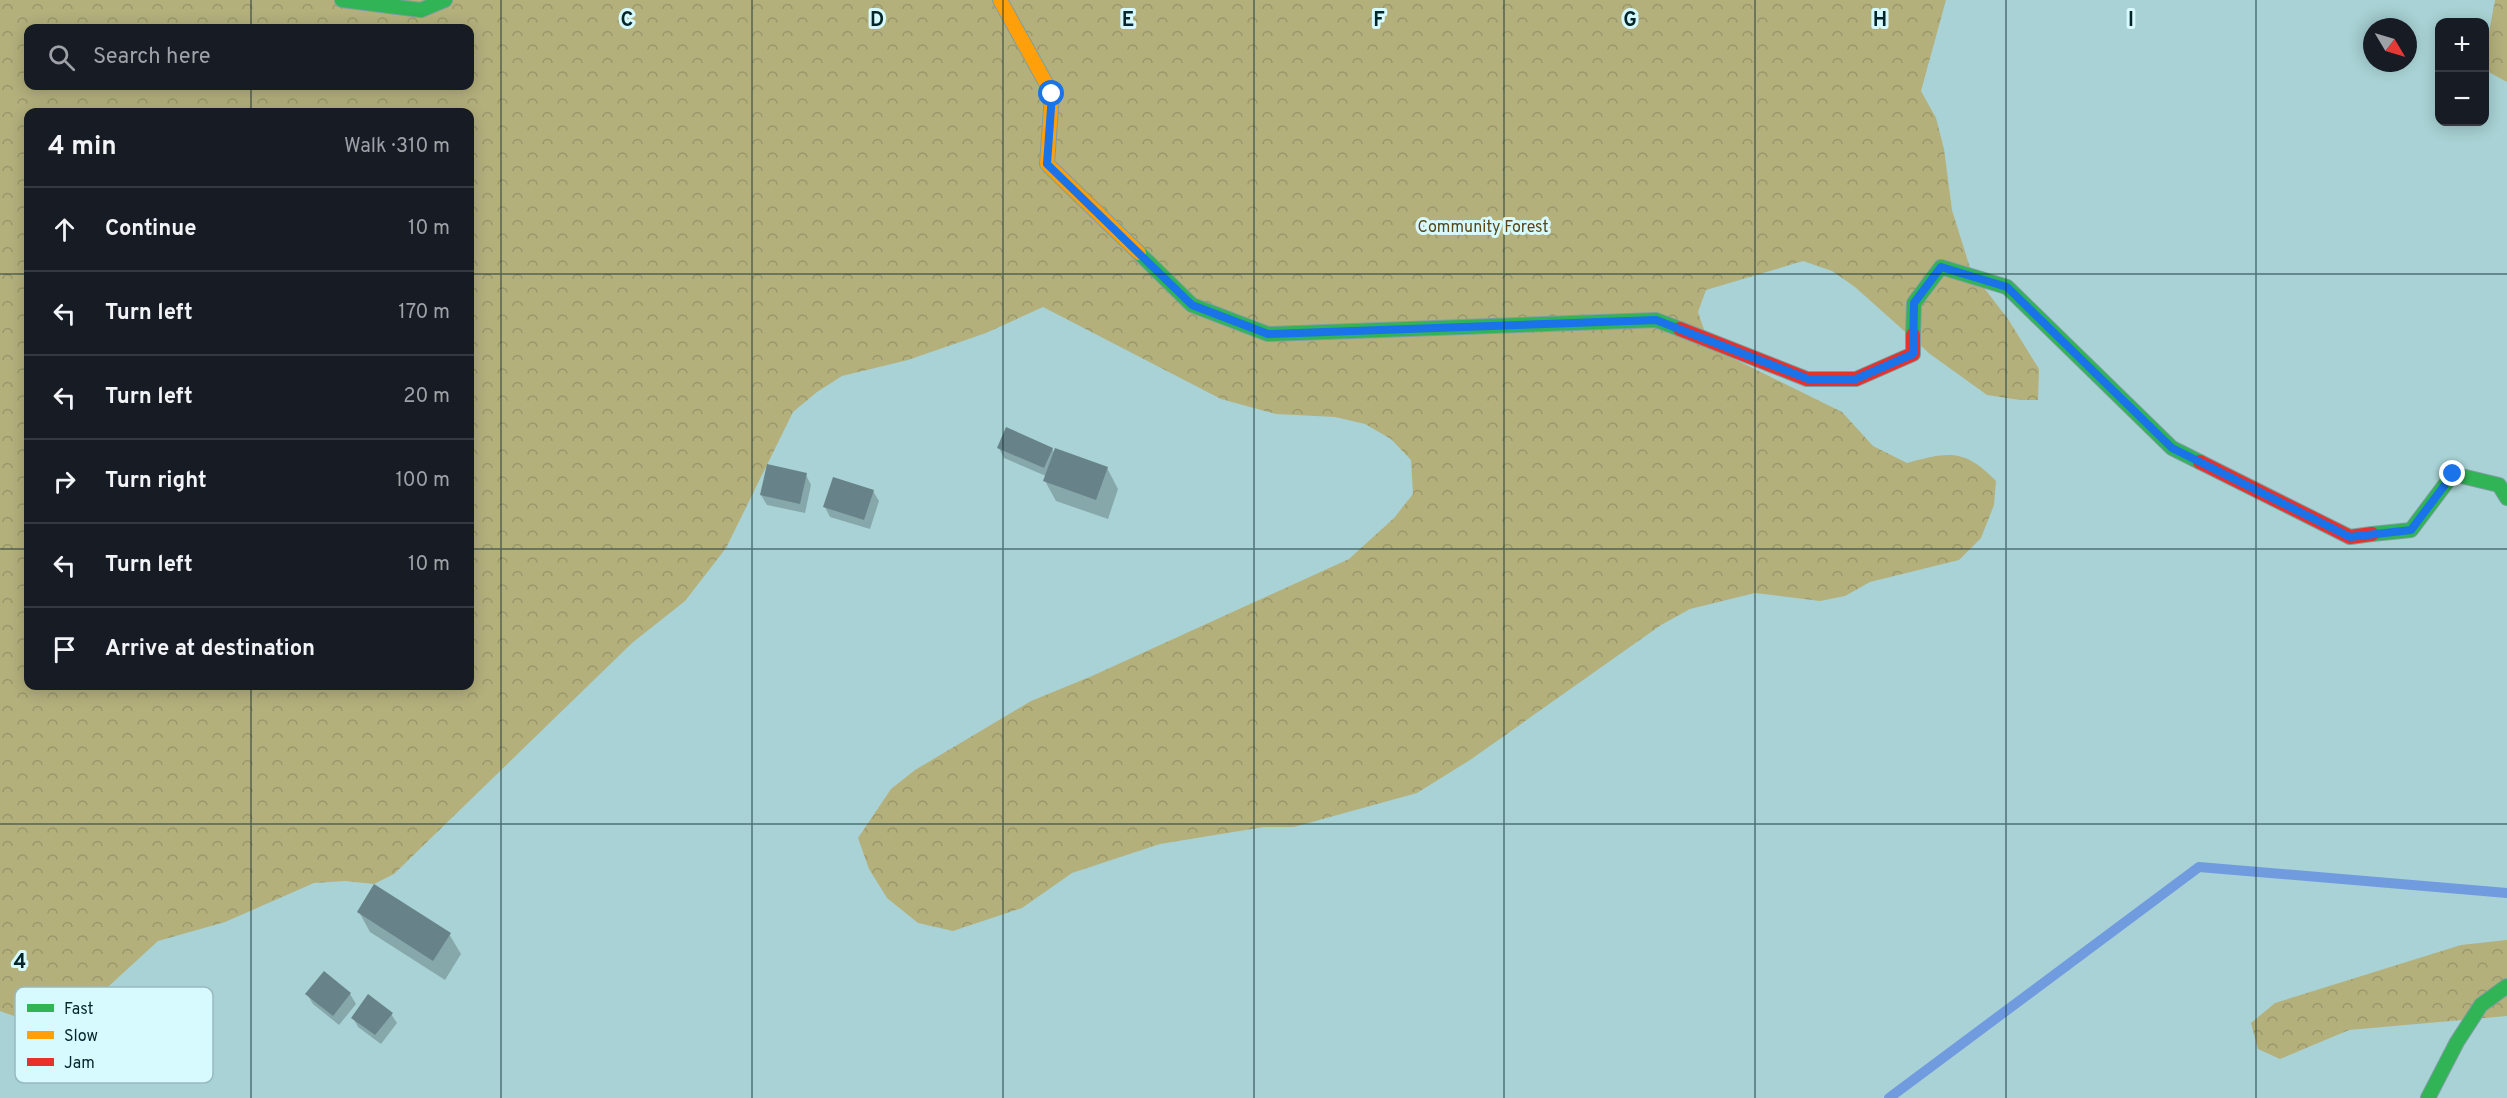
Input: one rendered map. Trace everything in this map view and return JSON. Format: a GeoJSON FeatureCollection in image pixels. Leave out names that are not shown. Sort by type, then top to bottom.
{"type":"FeatureCollection","features":[{"type":"Feature","properties":{"kind":"street"},"geometry":{"type":"LineString","coordinates":[[342,0],[421,10],[446,0]]}},
{"type":"Feature","properties":{"kind":"street"},"geometry":{"type":"LineString","coordinates":[[1000,0],[1052,94],[1047,164],[1192,305],[1268,334],[1656,320],[1808,379],[1856,379],[1913,354],[1914,303],[1941,267],[2007,287],[2172,448],[2350,537],[2411,530],[2453,474],[2499,485],[2507,498]]}},
{"type":"Feature","properties":{"kind":"street"},"geometry":{"type":"LineString","coordinates":[[2428,1098],[2457,1042],[2481,1005],[2507,986]]}},
{"type":"Feature","properties":{"kind":"green space","name":"Community Forest"},"geometry":{"type":"Polygon","coordinates":[[[0,0],[1946,0],[1921,91],[1936,118],[1944,149],[1952,210],[1971,271],[2008,319],[2039,369],[2038,400],[1987,395],[1930,354],[1855,287],[1832,271],[1803,261],[1706,290],[1698,312],[1710,347],[1842,412],[1873,446],[1907,463],[1945,455],[1965,458],[1985,470],[1996,481],[1994,505],[1981,538],[1959,560],[1870,582],[1845,596],[1820,601],[1755,593],[1690,609],[1661,625],[1470,760],[1417,793],[1294,827],[1264,827],[1160,844],[1072,873],[1022,908],[953,931],[918,923],[887,898],[869,869],[858,838],[891,789],[915,770],[1031,701],[1092,676],[1349,559],[1394,518],[1413,494],[1411,460],[1391,439],[1365,424],[1335,417],[1276,414],[1221,399],[1043,307],[986,333],[908,360],[842,376],[817,392],[793,412],[726,548],[685,601],[632,643],[394,874],[374,884],[345,881],[314,883],[225,922],[158,941],[108,987],[15,987],[15,1016],[0,1011],[0,0]]]}},
{"type":"Feature","properties":{"kind":"green space"},"geometry":{"type":"Polygon","coordinates":[[[2495,0],[2507,0],[2507,82],[2489,72],[2489,32],[2495,0]]]}},
{"type":"Feature","properties":{"kind":"green space"},"geometry":{"type":"Polygon","coordinates":[[[2507,940],[2507,1016],[2349,1030],[2280,1059],[2258,1049],[2251,1023],[2275,1003],[2461,945],[2507,940]]]}},
{"type":"Feature","properties":{"kind":"building"},"geometry":{"type":"Polygon","coordinates":[[[1006,427],[1053,448],[1044,468],[997,448],[1006,427]]]}},
{"type":"Feature","properties":{"kind":"building"},"geometry":{"type":"Polygon","coordinates":[[[1055,448],[1108,467],[1096,500],[1043,481],[1055,448]]]}},
{"type":"Feature","properties":{"kind":"building"},"geometry":{"type":"Polygon","coordinates":[[[767,464],[807,473],[800,504],[760,495],[767,464]]]}},
{"type":"Feature","properties":{"kind":"building"},"geometry":{"type":"Polygon","coordinates":[[[833,477],[874,490],[864,520],[823,507],[833,477]]]}},
{"type":"Feature","properties":{"kind":"building"},"geometry":{"type":"Polygon","coordinates":[[[374,884],[451,933],[433,961],[357,912],[374,884]]]}},
{"type":"Feature","properties":{"kind":"building"},"geometry":{"type":"Polygon","coordinates":[[[324,971],[351,993],[333,1016],[305,994],[324,971]]]}},
{"type":"Feature","properties":{"kind":"building"},"geometry":{"type":"Polygon","coordinates":[[[368,994],[393,1013],[375,1035],[351,1018],[368,994]]]}},
{"type":"Feature","properties":{"kind":"waterway"},"geometry":{"type":"LineString","coordinates":[[1889,1098],[2199,867],[2507,893]]}},
{"type":"Feature","properties":{"kind":"traffic: fast"},"geometry":{"type":"LineString","coordinates":[[342,0],[421,10],[445,0]]}},
{"type":"Feature","properties":{"kind":"traffic: fast"},"geometry":{"type":"LineString","coordinates":[[1139,253],[1192,305],[1268,334],[1656,320],[1680,329]]}},
{"type":"Feature","properties":{"kind":"traffic: fast"},"geometry":{"type":"LineString","coordinates":[[1913,335],[1914,303],[1941,267],[2007,287],[2172,448],[2200,462]]}},
{"type":"Feature","properties":{"kind":"traffic: fast"},"geometry":{"type":"LineString","coordinates":[[2372,534],[2411,530],[2453,474],[2499,485],[2507,498]]}},
{"type":"Feature","properties":{"kind":"traffic: fast"},"geometry":{"type":"LineString","coordinates":[[2428,1098],[2457,1042],[2481,1005],[2507,986]]}},
{"type":"Feature","properties":{"kind":"traffic: slow"},"geometry":{"type":"LineString","coordinates":[[1000,0],[1052,94],[1047,164],[1139,253]]}},
{"type":"Feature","properties":{"kind":"traffic: jam"},"geometry":{"type":"LineString","coordinates":[[1680,329],[1807,379],[1856,379],[1913,354],[1913,335]]}},
{"type":"Feature","properties":{"kind":"traffic: jam"},"geometry":{"type":"LineString","coordinates":[[2200,462],[2350,537],[2372,534]]}},
{"type":"Feature","properties":{"kind":"route"},"geometry":{"type":"LineString","coordinates":[[1052,94],[1047,164],[1192,305],[1268,334],[1656,320],[1808,379],[1856,379],[1913,354],[1914,303],[1941,267],[2007,287],[2172,448],[2350,537],[2411,530],[2453,474]]}}]}
